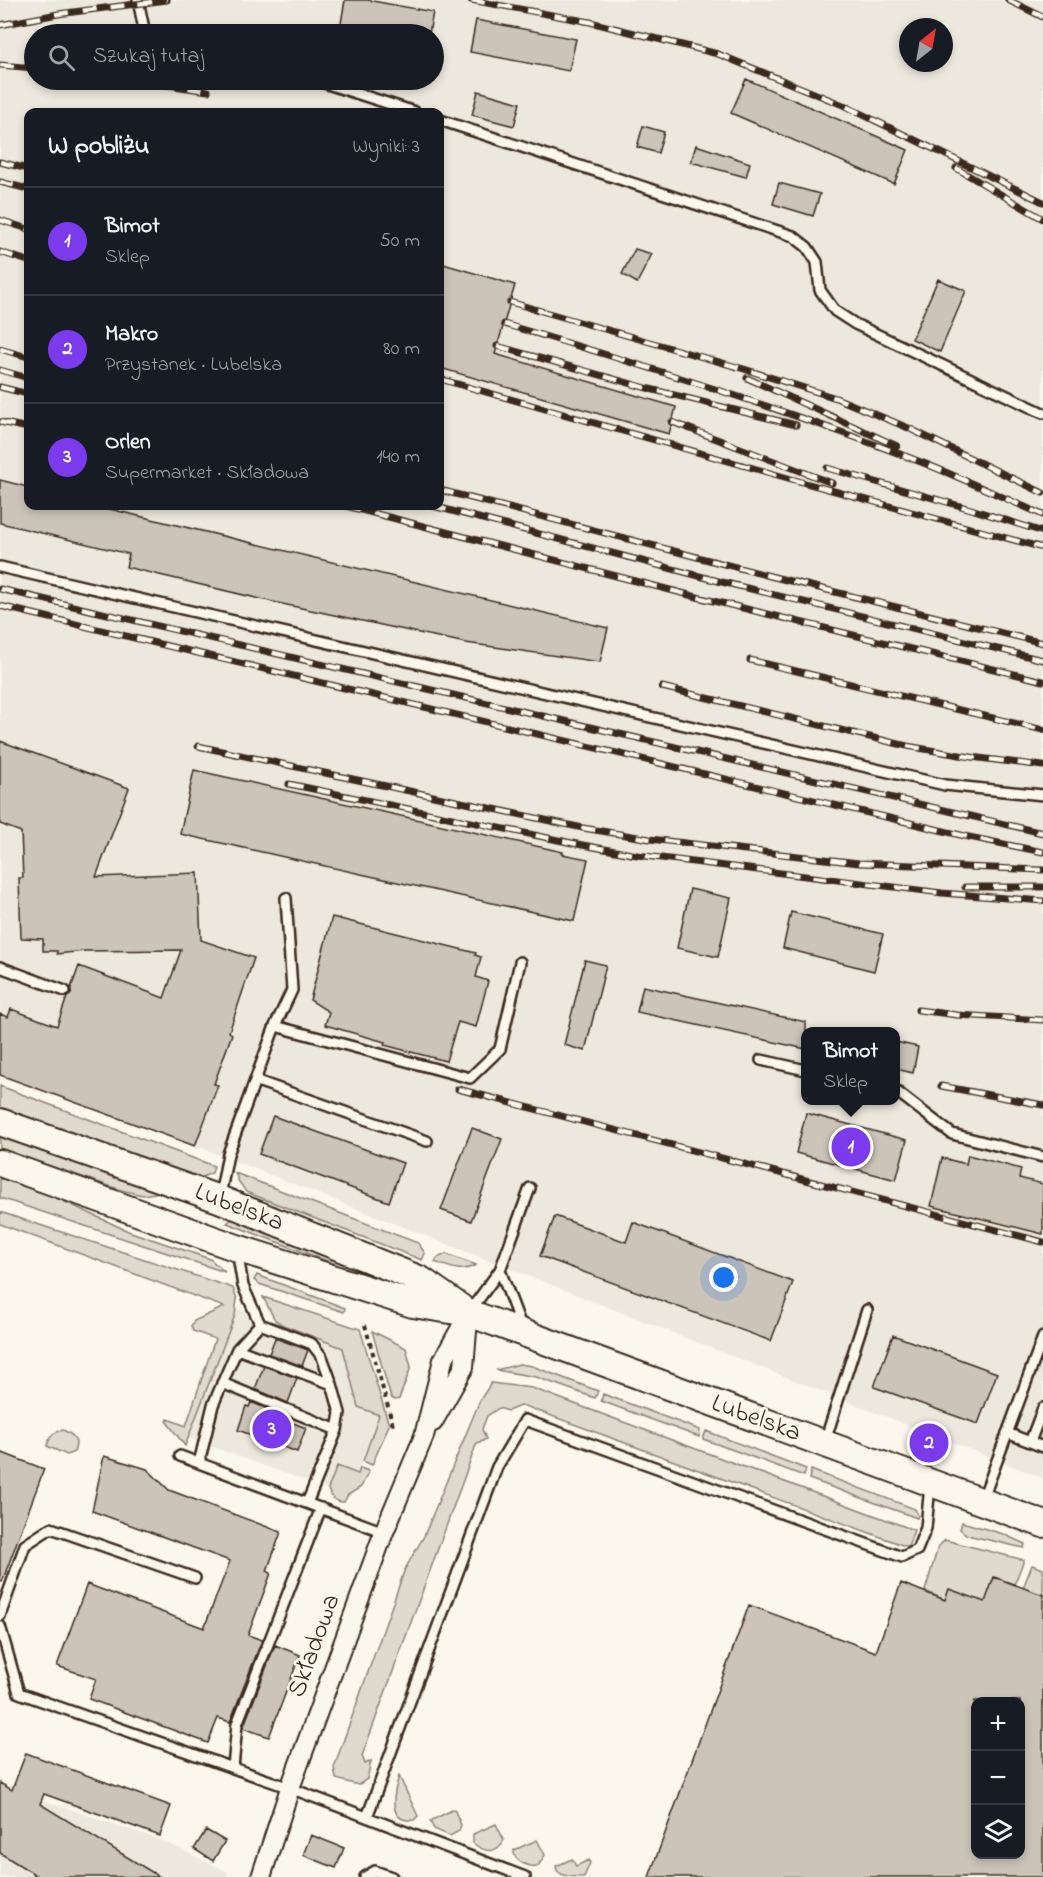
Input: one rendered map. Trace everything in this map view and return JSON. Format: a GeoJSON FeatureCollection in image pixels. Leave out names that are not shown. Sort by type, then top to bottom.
{"type":"FeatureCollection","features":[{"type":"Feature","properties":{"kind":"street","name":"Lubelska"},"geometry":{"type":"LineString","coordinates":[[0,1122],[219,1199],[421,1280],[469,1313]]}},
{"type":"Feature","properties":{"kind":"street","name":"Lubelska"},"geometry":{"type":"LineString","coordinates":[[0,1163],[237,1248],[413,1304],[469,1313],[1043,1524]]}},
{"type":"Feature","properties":{"kind":"street","name":"Składowa"},"geometry":{"type":"LineString","coordinates":[[261,1877],[290,1788],[384,1532],[424,1436],[464,1367],[469,1313]]}},
{"type":"Feature","properties":{"kind":"lane"},"geometry":{"type":"LineString","coordinates":[[138,0],[143,24]]}},
{"type":"Feature","properties":{"kind":"lane"},"geometry":{"type":"LineString","coordinates":[[346,90],[402,108]]}},
{"type":"Feature","properties":{"kind":"lane"},"geometry":{"type":"LineString","coordinates":[[444,121],[793,236],[807,247],[817,262],[820,290],[834,311],[855,324],[1043,413]]}},
{"type":"Feature","properties":{"kind":"lane"},"geometry":{"type":"LineString","coordinates":[[0,567],[945,785],[1043,795]]}},
{"type":"Feature","properties":{"kind":"lane"},"geometry":{"type":"LineString","coordinates":[[219,1199],[228,1154],[257,1081],[275,1026],[292,990],[286,898]]}},
{"type":"Feature","properties":{"kind":"lane"},"geometry":{"type":"LineString","coordinates":[[275,1026],[470,1078],[500,1049],[520,962]]}},
{"type":"Feature","properties":{"kind":"lane"},"geometry":{"type":"LineString","coordinates":[[0,967],[64,991]]}},
{"type":"Feature","properties":{"kind":"lane"},"geometry":{"type":"LineString","coordinates":[[760,1060],[801,1069]]}},
{"type":"Feature","properties":{"kind":"lane"},"geometry":{"type":"LineString","coordinates":[[257,1081],[427,1141]]}},
{"type":"Feature","properties":{"kind":"lane"},"geometry":{"type":"LineString","coordinates":[[900,1094],[952,1134],[1043,1157]]}},
{"type":"Feature","properties":{"kind":"lane"},"geometry":{"type":"LineString","coordinates":[[469,1313],[500,1270],[530,1188]]}},
{"type":"Feature","properties":{"kind":"lane"},"geometry":{"type":"LineString","coordinates":[[237,1248],[243,1286],[260,1324],[312,1344],[322,1357],[332,1383],[340,1413],[338,1430],[307,1503]]}},
{"type":"Feature","properties":{"kind":"lane"},"geometry":{"type":"LineString","coordinates":[[500,1270],[523,1333]]}},
{"type":"Feature","properties":{"kind":"lane"},"geometry":{"type":"LineString","coordinates":[[824,1444],[867,1310]]}},
{"type":"Feature","properties":{"kind":"lane"},"geometry":{"type":"LineString","coordinates":[[200,1463],[213,1405],[222,1383],[237,1349],[260,1324]]}},
{"type":"Feature","properties":{"kind":"lane"},"geometry":{"type":"LineString","coordinates":[[982,1502],[1043,1338]]}},
{"type":"Feature","properties":{"kind":"lane"},"geometry":{"type":"LineString","coordinates":[[237,1349],[332,1383]]}},
{"type":"Feature","properties":{"kind":"lane"},"geometry":{"type":"LineString","coordinates":[[222,1383],[338,1430]]}},
{"type":"Feature","properties":{"kind":"lane"},"geometry":{"type":"LineString","coordinates":[[1030,1442],[1043,1408]]}},
{"type":"Feature","properties":{"kind":"lane"},"geometry":{"type":"LineString","coordinates":[[368,1817],[497,1467],[525,1420],[902,1557],[917,1550],[926,1528],[930,1483]]}},
{"type":"Feature","properties":{"kind":"lane"},"geometry":{"type":"LineString","coordinates":[[1007,1433],[1043,1447]]}},
{"type":"Feature","properties":{"kind":"lane"},"geometry":{"type":"LineString","coordinates":[[180,1456],[384,1532]]}},
{"type":"Feature","properties":{"kind":"lane"},"geometry":{"type":"LineString","coordinates":[[233,1768],[237,1724],[321,1508]]}},
{"type":"Feature","properties":{"kind":"lane"},"geometry":{"type":"LineString","coordinates":[[0,1616],[25,1545],[51,1527],[195,1578]]}},
{"type":"Feature","properties":{"kind":"lane"},"geometry":{"type":"LineString","coordinates":[[0,1626],[19,1693],[290,1788],[525,1877]]}},
{"type":"Feature","properties":{"kind":"lane"},"geometry":{"type":"LineString","coordinates":[[365,1877],[375,1871],[392,1877]]}},
{"type":"Feature","properties":{"kind":"path"},"geometry":{"type":"LineString","coordinates":[[364,1324],[393,1425]]}},
{"type":"Feature","properties":{"kind":"shaded area"},"geometry":{"type":"Polygon","coordinates":[[[0,0],[1043,0],[1043,1478],[202,1148],[0,1075],[0,0]]]}},
{"type":"Feature","properties":{"kind":"shaded area"},"geometry":{"type":"Polygon","coordinates":[[[0,1086],[214,1166],[212,1173],[200,1178],[0,1109],[0,1086]]]}},
{"type":"Feature","properties":{"kind":"shaded area"},"geometry":{"type":"Polygon","coordinates":[[[0,1135],[158,1190],[155,1193],[143,1195],[121,1190],[0,1149],[0,1135]]]}},
{"type":"Feature","properties":{"kind":"shaded area"},"geometry":{"type":"Polygon","coordinates":[[[235,1173],[418,1243],[425,1253],[422,1260],[246,1192],[235,1173]]]}},
{"type":"Feature","properties":{"kind":"shaded area"},"geometry":{"type":"Polygon","coordinates":[[[0,1178],[48,1194],[128,1231],[210,1259],[225,1272],[0,1198],[0,1178]]]}},
{"type":"Feature","properties":{"kind":"shaded area"},"geometry":{"type":"Polygon","coordinates":[[[0,1212],[233,1288],[237,1299],[235,1315],[185,1446],[167,1422],[168,1419],[186,1426],[215,1339],[193,1331],[191,1326],[194,1321],[224,1307],[0,1224],[0,1212]]]}},
{"type":"Feature","properties":{"kind":"shaded area"},"geometry":{"type":"Polygon","coordinates":[[[232,1219],[411,1285],[409,1292],[227,1223],[232,1219]]]}},
{"type":"Feature","properties":{"kind":"shaded area"},"geometry":{"type":"Polygon","coordinates":[[[446,1254],[476,1265],[461,1269],[435,1262],[437,1258],[446,1254]]]}},
{"type":"Feature","properties":{"kind":"shaded area"},"geometry":{"type":"Polygon","coordinates":[[[257,1275],[345,1308],[344,1312],[259,1284],[254,1280],[257,1275]]]}},
{"type":"Feature","properties":{"kind":"shaded area"},"geometry":{"type":"Polygon","coordinates":[[[263,1297],[360,1329],[389,1425],[372,1465],[363,1461],[379,1415],[358,1407],[343,1348],[275,1320],[263,1297]]]}},
{"type":"Feature","properties":{"kind":"shaded area"},"geometry":{"type":"Polygon","coordinates":[[[236,1308],[343,1348],[358,1407],[379,1415],[358,1474],[337,1467],[328,1489],[188,1438],[236,1308]]]}},
{"type":"Feature","properties":{"kind":"shaded area"},"geometry":{"type":"Polygon","coordinates":[[[372,1331],[406,1348],[411,1367],[399,1399],[391,1398],[372,1331]]]}},
{"type":"Feature","properties":{"kind":"shaded area"},"geometry":{"type":"Polygon","coordinates":[[[520,1364],[532,1366],[598,1391],[595,1398],[536,1377],[496,1370],[520,1364]]]}},
{"type":"Feature","properties":{"kind":"shaded area"},"geometry":{"type":"Polygon","coordinates":[[[491,1383],[532,1388],[914,1530],[908,1547],[522,1405],[508,1411],[499,1408],[487,1416],[482,1429],[486,1439],[476,1445],[362,1756],[365,1764],[371,1761],[367,1779],[358,1785],[336,1779],[334,1767],[405,1569],[424,1536],[480,1400],[491,1383]]]}},
{"type":"Feature","properties":{"kind":"shaded area"},"geometry":{"type":"Polygon","coordinates":[[[603,1394],[700,1430],[699,1437],[601,1401],[603,1394]]]}},
{"type":"Feature","properties":{"kind":"shaded area"},"geometry":{"type":"Polygon","coordinates":[[[63,1430],[73,1436],[76,1441],[74,1452],[67,1455],[47,1446],[52,1435],[63,1430]]]}},
{"type":"Feature","properties":{"kind":"shaded area"},"geometry":{"type":"Polygon","coordinates":[[[706,1431],[806,1469],[804,1476],[703,1439],[706,1431]]]}},
{"type":"Feature","properties":{"kind":"shaded area"},"geometry":{"type":"Polygon","coordinates":[[[337,1466],[358,1474],[360,1468],[369,1471],[361,1487],[348,1495],[344,1502],[334,1499],[328,1489],[337,1466]]]}},
{"type":"Feature","properties":{"kind":"shaded area"},"geometry":{"type":"Polygon","coordinates":[[[811,1470],[915,1509],[917,1518],[809,1479],[811,1470]]]}},
{"type":"Feature","properties":{"kind":"shaded area"},"geometry":{"type":"Polygon","coordinates":[[[962,1522],[1003,1534],[1025,1544],[1024,1548],[967,1535],[960,1529],[962,1522]]]}},
{"type":"Feature","properties":{"kind":"shaded area"},"geometry":{"type":"Polygon","coordinates":[[[945,1540],[1024,1560],[1014,1585],[985,1602],[945,1600],[925,1591],[938,1547],[945,1540]]]}},
{"type":"Feature","properties":{"kind":"shaded area"},"geometry":{"type":"Polygon","coordinates":[[[1032,1565],[1043,1569],[1043,1595],[1023,1588],[1032,1565]]]}},
{"type":"Feature","properties":{"kind":"shaded area"},"geometry":{"type":"Polygon","coordinates":[[[399,1776],[418,1816],[414,1820],[405,1820],[396,1812],[394,1798],[399,1776]]]}},
{"type":"Feature","properties":{"kind":"shaded area"},"geometry":{"type":"Polygon","coordinates":[[[0,1786],[161,1840],[228,1872],[227,1877],[0,1877],[0,1786]]]}},
{"type":"Feature","properties":{"kind":"shaded area"},"geometry":{"type":"Polygon","coordinates":[[[454,1809],[461,1825],[459,1831],[450,1836],[434,1829],[430,1821],[454,1809]]]}},
{"type":"Feature","properties":{"kind":"shaded area"},"geometry":{"type":"Polygon","coordinates":[[[496,1824],[504,1840],[498,1848],[486,1850],[473,1843],[473,1834],[496,1824]]]}},
{"type":"Feature","properties":{"kind":"shaded area"},"geometry":{"type":"Polygon","coordinates":[[[537,1840],[545,1855],[538,1866],[526,1865],[516,1857],[514,1850],[537,1840]]]}},
{"type":"Feature","properties":{"kind":"shaded area"},"geometry":{"type":"Polygon","coordinates":[[[572,1859],[576,1866],[589,1860],[590,1863],[584,1877],[566,1876],[557,1870],[556,1866],[572,1859]]]}},
{"type":"Feature","properties":{"kind":"building"},"geometry":{"type":"Polygon","coordinates":[[[345,0],[367,0],[433,12],[431,24],[341,24],[345,0]]]}},
{"type":"Feature","properties":{"kind":"building"},"geometry":{"type":"Polygon","coordinates":[[[476,20],[576,39],[569,71],[470,52],[476,20]]]}},
{"type":"Feature","properties":{"kind":"building"},"geometry":{"type":"Polygon","coordinates":[[[746,79],[908,150],[894,184],[731,113],[746,79]]]}},
{"type":"Feature","properties":{"kind":"building"},"geometry":{"type":"Polygon","coordinates":[[[478,91],[520,103],[514,126],[472,115],[478,91]]]}},
{"type":"Feature","properties":{"kind":"building"},"geometry":{"type":"Polygon","coordinates":[[[643,126],[664,132],[658,153],[637,147],[643,126]]]}},
{"type":"Feature","properties":{"kind":"building"},"geometry":{"type":"Polygon","coordinates":[[[696,145],[750,163],[746,177],[691,162],[696,145]]]}},
{"type":"Feature","properties":{"kind":"building"},"geometry":{"type":"Polygon","coordinates":[[[779,183],[820,194],[813,216],[773,204],[779,183]]]}},
{"type":"Feature","properties":{"kind":"building"},"geometry":{"type":"Polygon","coordinates":[[[635,249],[652,254],[637,283],[622,274],[635,249]]]}},
{"type":"Feature","properties":{"kind":"building"},"geometry":{"type":"Polygon","coordinates":[[[444,264],[515,285],[495,354],[676,407],[669,434],[444,369],[444,264]]]}},
{"type":"Feature","properties":{"kind":"building"},"geometry":{"type":"Polygon","coordinates":[[[938,279],[966,291],[940,352],[912,339],[938,279]]]}},
{"type":"Feature","properties":{"kind":"building"},"geometry":{"type":"Polygon","coordinates":[[[0,480],[24,486],[24,510],[114,510],[608,628],[600,662],[466,643],[273,602],[126,567],[129,554],[0,523],[0,480]]]}},
{"type":"Feature","properties":{"kind":"building"},"geometry":{"type":"Polygon","coordinates":[[[0,741],[129,788],[96,877],[198,873],[201,940],[254,958],[229,1032],[232,1034],[214,1084],[218,1085],[195,1146],[0,1075],[0,1014],[8,1017],[11,1009],[57,1026],[67,997],[71,994],[79,966],[164,998],[181,950],[85,951],[57,954],[57,951],[43,951],[43,939],[21,938],[19,878],[23,878],[21,832],[0,824],[0,741]]]}},
{"type":"Feature","properties":{"kind":"building"},"geometry":{"type":"Polygon","coordinates":[[[194,770],[588,859],[574,921],[180,834],[194,770]]]}},
{"type":"Feature","properties":{"kind":"building"},"geometry":{"type":"Polygon","coordinates":[[[690,889],[731,898],[718,957],[677,948],[690,889]]]}},
{"type":"Feature","properties":{"kind":"building"},"geometry":{"type":"Polygon","coordinates":[[[791,912],[883,934],[874,971],[783,948],[791,912]]]}},
{"type":"Feature","properties":{"kind":"building"},"geometry":{"type":"Polygon","coordinates":[[[332,917],[476,953],[475,955],[481,957],[476,977],[488,981],[476,1027],[458,1022],[446,1061],[384,1045],[385,1042],[325,1025],[329,1012],[310,1000],[332,917]]]}},
{"type":"Feature","properties":{"kind":"building"},"geometry":{"type":"Polygon","coordinates":[[[585,960],[606,965],[585,1051],[564,1045],[585,960]]]}},
{"type":"Feature","properties":{"kind":"building"},"geometry":{"type":"Polygon","coordinates":[[[643,986],[806,1022],[806,1027],[801,1027],[801,1048],[637,1012],[643,986]]]}},
{"type":"Feature","properties":{"kind":"building"},"geometry":{"type":"Polygon","coordinates":[[[900,1043],[918,1047],[913,1073],[900,1070],[900,1043]]]}},
{"type":"Feature","properties":{"kind":"building"},"geometry":{"type":"Polygon","coordinates":[[[806,1113],[907,1140],[896,1180],[796,1153],[806,1113]]]}},
{"type":"Feature","properties":{"kind":"building"},"geometry":{"type":"Polygon","coordinates":[[[273,1116],[403,1163],[389,1202],[259,1154],[273,1116]]]}},
{"type":"Feature","properties":{"kind":"building"},"geometry":{"type":"Polygon","coordinates":[[[472,1128],[502,1139],[471,1221],[441,1210],[472,1128]]]}},
{"type":"Feature","properties":{"kind":"building"},"geometry":{"type":"Polygon","coordinates":[[[968,1155],[1021,1169],[1019,1178],[1043,1184],[1043,1234],[931,1206],[942,1158],[966,1164],[968,1155]]]}},
{"type":"Feature","properties":{"kind":"building"},"geometry":{"type":"Polygon","coordinates":[[[555,1216],[626,1242],[633,1222],[793,1282],[771,1341],[540,1256],[555,1216]]]}},
{"type":"Feature","properties":{"kind":"building"},"geometry":{"type":"Polygon","coordinates":[[[893,1335],[997,1373],[978,1424],[874,1387],[893,1335]]]}},
{"type":"Feature","properties":{"kind":"building"},"geometry":{"type":"Polygon","coordinates":[[[275,1338],[308,1350],[302,1366],[269,1354],[275,1338]]]}},
{"type":"Feature","properties":{"kind":"building"},"geometry":{"type":"Polygon","coordinates":[[[264,1366],[297,1378],[288,1403],[255,1389],[264,1366]]]}},
{"type":"Feature","properties":{"kind":"building"},"geometry":{"type":"Polygon","coordinates":[[[251,1402],[306,1428],[297,1452],[238,1430],[246,1406],[249,1407],[251,1402]]]}},
{"type":"Feature","properties":{"kind":"building"},"geometry":{"type":"Polygon","coordinates":[[[0,1452],[44,1469],[2,1582],[0,1581],[0,1452]]]}},
{"type":"Feature","properties":{"kind":"building"},"geometry":{"type":"Polygon","coordinates":[[[104,1456],[147,1469],[169,1490],[281,1532],[267,1571],[271,1573],[248,1635],[262,1640],[230,1722],[218,1718],[208,1743],[89,1699],[96,1679],[57,1666],[87,1584],[204,1628],[230,1561],[92,1511],[104,1456]]]}},
{"type":"Feature","properties":{"kind":"building"},"geometry":{"type":"Polygon","coordinates":[[[994,1577],[1043,1595],[1043,1877],[649,1877],[749,1605],[876,1652],[901,1583],[945,1600],[949,1589],[985,1602],[994,1577]]]}},
{"type":"Feature","properties":{"kind":"building"},"geometry":{"type":"Polygon","coordinates":[[[275,1645],[300,1655],[269,1737],[243,1728],[275,1645]]]}},
{"type":"Feature","properties":{"kind":"building"},"geometry":{"type":"Polygon","coordinates":[[[26,1753],[171,1806],[160,1836],[44,1794],[40,1804],[160,1877],[39,1877],[0,1853],[0,1783],[12,1790],[26,1753]]]}},
{"type":"Feature","properties":{"kind":"building"},"geometry":{"type":"Polygon","coordinates":[[[206,1830],[225,1841],[213,1861],[194,1849],[206,1830]]]}},
{"type":"Feature","properties":{"kind":"building"},"geometry":{"type":"Polygon","coordinates":[[[311,1835],[344,1848],[336,1868],[303,1855],[311,1835]]]}},
{"type":"Feature","properties":{"kind":"railway"},"geometry":{"type":"LineString","coordinates":[[0,25],[58,14],[167,0]]}},
{"type":"Feature","properties":{"kind":"railway"},"geometry":{"type":"LineString","coordinates":[[471,0],[590,22],[718,54],[843,105],[1043,202]]}},
{"type":"Feature","properties":{"kind":"railway"},"geometry":{"type":"LineString","coordinates":[[1008,0],[1043,17]]}},
{"type":"Feature","properties":{"kind":"railway"},"geometry":{"type":"LineString","coordinates":[[0,65],[24,67]]}},
{"type":"Feature","properties":{"kind":"railway"},"geometry":{"type":"LineString","coordinates":[[201,90],[208,91]]}},
{"type":"Feature","properties":{"kind":"railway"},"geometry":{"type":"LineString","coordinates":[[0,162],[24,168]]}},
{"type":"Feature","properties":{"kind":"railway"},"geometry":{"type":"LineString","coordinates":[[956,168],[1043,219]]}},
{"type":"Feature","properties":{"kind":"railway"},"geometry":{"type":"LineString","coordinates":[[0,182],[24,188]]}},
{"type":"Feature","properties":{"kind":"railway"},"geometry":{"type":"LineString","coordinates":[[0,220],[24,228]]}},
{"type":"Feature","properties":{"kind":"railway"},"geometry":{"type":"LineString","coordinates":[[0,252],[24,260]]}},
{"type":"Feature","properties":{"kind":"railway"},"geometry":{"type":"LineString","coordinates":[[510,302],[744,369],[836,398],[906,427],[1043,493]]}},
{"type":"Feature","properties":{"kind":"railway"},"geometry":{"type":"LineString","coordinates":[[504,324],[822,425],[926,464],[1043,515]]}},
{"type":"Feature","properties":{"kind":"railway"},"geometry":{"type":"LineString","coordinates":[[497,346],[650,389],[796,425]]}},
{"type":"Feature","properties":{"kind":"railway"},"geometry":{"type":"LineString","coordinates":[[0,349],[24,356]]}},
{"type":"Feature","properties":{"kind":"railway"},"geometry":{"type":"LineString","coordinates":[[0,370],[24,377]]}},
{"type":"Feature","properties":{"kind":"railway"},"geometry":{"type":"LineString","coordinates":[[747,378],[897,446]]}},
{"type":"Feature","properties":{"kind":"railway"},"geometry":{"type":"LineString","coordinates":[[444,380],[1043,548]]}},
{"type":"Feature","properties":{"kind":"railway"},"geometry":{"type":"LineString","coordinates":[[0,387],[24,393]]}},
{"type":"Feature","properties":{"kind":"railway"},"geometry":{"type":"LineString","coordinates":[[0,422],[24,427]]}},
{"type":"Feature","properties":{"kind":"railway"},"geometry":{"type":"LineString","coordinates":[[672,422],[832,483]]}},
{"type":"Feature","properties":{"kind":"railway"},"geometry":{"type":"LineString","coordinates":[[827,468],[1043,532]]}},
{"type":"Feature","properties":{"kind":"railway"},"geometry":{"type":"LineString","coordinates":[[444,491],[770,576],[1043,643]]}},
{"type":"Feature","properties":{"kind":"railway"},"geometry":{"type":"LineString","coordinates":[[444,509],[722,582],[1043,660]]}},
{"type":"Feature","properties":{"kind":"railway"},"geometry":{"type":"LineString","coordinates":[[361,510],[697,597],[1043,681]]}},
{"type":"Feature","properties":{"kind":"railway"},"geometry":{"type":"LineString","coordinates":[[0,589],[1043,833]]}},
{"type":"Feature","properties":{"kind":"railway"},"geometry":{"type":"LineString","coordinates":[[0,606],[969,837],[1043,852]]}},
{"type":"Feature","properties":{"kind":"railway"},"geometry":{"type":"LineString","coordinates":[[750,660],[1043,730]]}},
{"type":"Feature","properties":{"kind":"railway"},"geometry":{"type":"LineString","coordinates":[[662,687],[907,746],[1043,766]]}},
{"type":"Feature","properties":{"kind":"railway"},"geometry":{"type":"LineString","coordinates":[[198,746],[583,828],[650,839],[859,863],[1043,870]]}},
{"type":"Feature","properties":{"kind":"railway"},"geometry":{"type":"LineString","coordinates":[[289,784],[637,855],[942,893],[1043,901]]}},
{"type":"Feature","properties":{"kind":"railway"},"geometry":{"type":"LineString","coordinates":[[965,887],[1043,887]]}},
{"type":"Feature","properties":{"kind":"railway"},"geometry":{"type":"LineString","coordinates":[[918,1010],[957,1015],[1043,1020]]}},
{"type":"Feature","properties":{"kind":"railway"},"geometry":{"type":"LineString","coordinates":[[941,1086],[1043,1105]]}},
{"type":"Feature","properties":{"kind":"railway"},"geometry":{"type":"LineString","coordinates":[[458,1089],[1043,1242]]}},
{"type":"Feature","properties":{"kind":"place","name":"Bimot"},"geometry":{"type":"Point","coordinates":[851,1147]}},
{"type":"Feature","properties":{"kind":"place","name":"Orlen"},"geometry":{"type":"Point","coordinates":[272,1429]}},
{"type":"Feature","properties":{"kind":"place","name":"Makro"},"geometry":{"type":"Point","coordinates":[929,1443]}}]}
